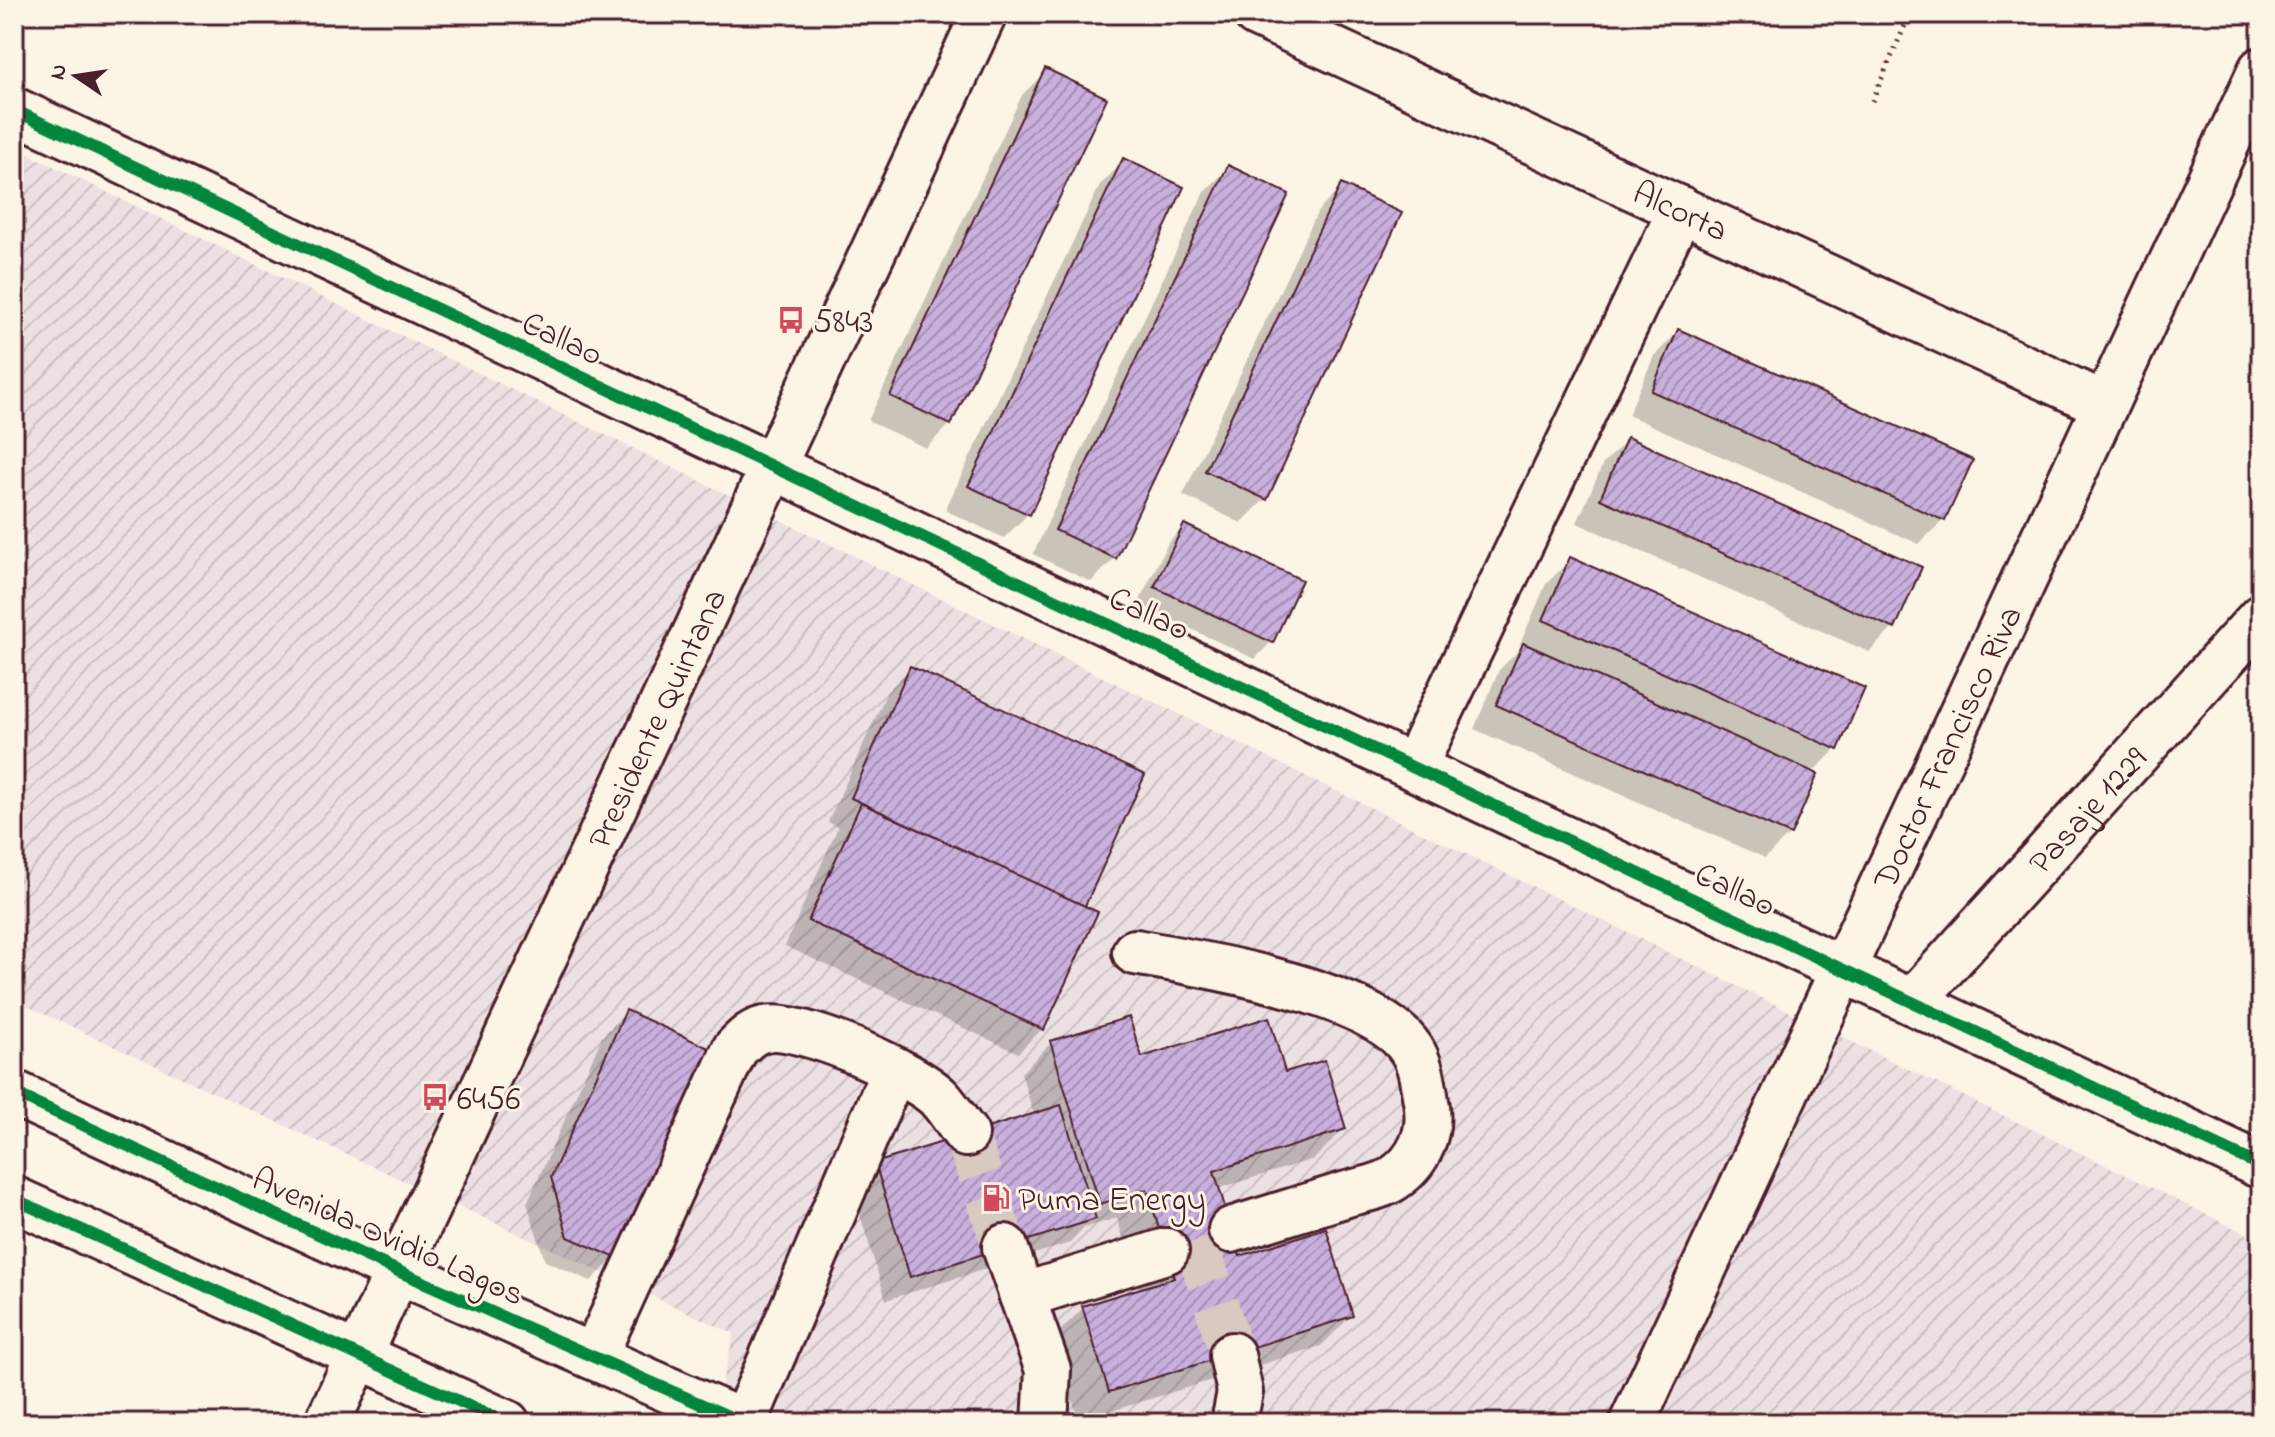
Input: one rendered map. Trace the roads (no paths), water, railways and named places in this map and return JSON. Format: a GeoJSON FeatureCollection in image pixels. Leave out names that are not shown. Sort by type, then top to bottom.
{"type":"FeatureCollection","features":[{"type":"Feature","properties":{"kind":"street","name":"Presidente Quintana"},"geometry":{"type":"LineString","coordinates":[[327,1423],[984,14]]}},
{"type":"Feature","properties":{"kind":"street","name":"Alcorta"},"geometry":{"type":"LineString","coordinates":[[1256,14],[2105,405]]}},
{"type":"Feature","properties":{"kind":"street","name":"Doctor Francisco Riva"},"geometry":{"type":"LineString","coordinates":[[1632,1423],[2261,70]]}},
{"type":"Feature","properties":{"kind":"street","name":"Callao"},"geometry":{"type":"LineString","coordinates":[[14,110],[2261,1166]]}},
{"type":"Feature","properties":{"kind":"street"},"geometry":{"type":"LineString","coordinates":[[1414,767],[1681,209]]}},
{"type":"Feature","properties":{"kind":"street","name":"Pasaje 1229"},"geometry":{"type":"LineString","coordinates":[[1912,1002],[2261,617]]}},
{"type":"Feature","properties":{"kind":"street"},"geometry":{"type":"LineString","coordinates":[[1135,952],[1273,980],[1335,999],[1381,1024],[1410,1047],[1421,1071],[1429,1114],[1425,1140],[1416,1158],[1392,1180],[1231,1230]]}},
{"type":"Feature","properties":{"kind":"street"},"geometry":{"type":"LineString","coordinates":[[594,1357],[735,1049],[741,1042],[765,1028],[799,1031],[894,1070],[939,1098],[966,1134]]}},
{"type":"Feature","properties":{"kind":"street"},"geometry":{"type":"LineString","coordinates":[[744,1423],[894,1070]]}},
{"type":"Feature","properties":{"kind":"street","name":"Avenida Ovidio Lagos"},"geometry":{"type":"LineString","coordinates":[[14,1093],[398,1271],[744,1423]]}},
{"type":"Feature","properties":{"kind":"street"},"geometry":{"type":"LineString","coordinates":[[14,1199],[507,1423]]}},
{"type":"Feature","properties":{"kind":"street"},"geometry":{"type":"LineString","coordinates":[[1005,1247],[1048,1370],[1045,1423]]}},
{"type":"Feature","properties":{"kind":"street"},"geometry":{"type":"LineString","coordinates":[[1022,1296],[1166,1251]]}},
{"type":"Feature","properties":{"kind":"street"},"geometry":{"type":"LineString","coordinates":[[1232,1355],[1240,1392],[1234,1423]]}},
{"type":"Feature","properties":{"kind":"tunnel"},"geometry":{"type":"LineString","coordinates":[[966,1134],[1005,1247]]}},
{"type":"Feature","properties":{"kind":"tunnel"},"geometry":{"type":"LineString","coordinates":[[1196,1241],[1232,1355]]}},
{"type":"Feature","properties":{"kind":"place","name":"5843"},"geometry":{"type":"Point","coordinates":[791,320]}},
{"type":"Feature","properties":{"kind":"place","name":"6456"},"geometry":{"type":"Point","coordinates":[435,1097]}},
{"type":"Feature","properties":{"kind":"place","name":"Puma Energy"},"geometry":{"type":"Point","coordinates":[996,1198]}}]}
